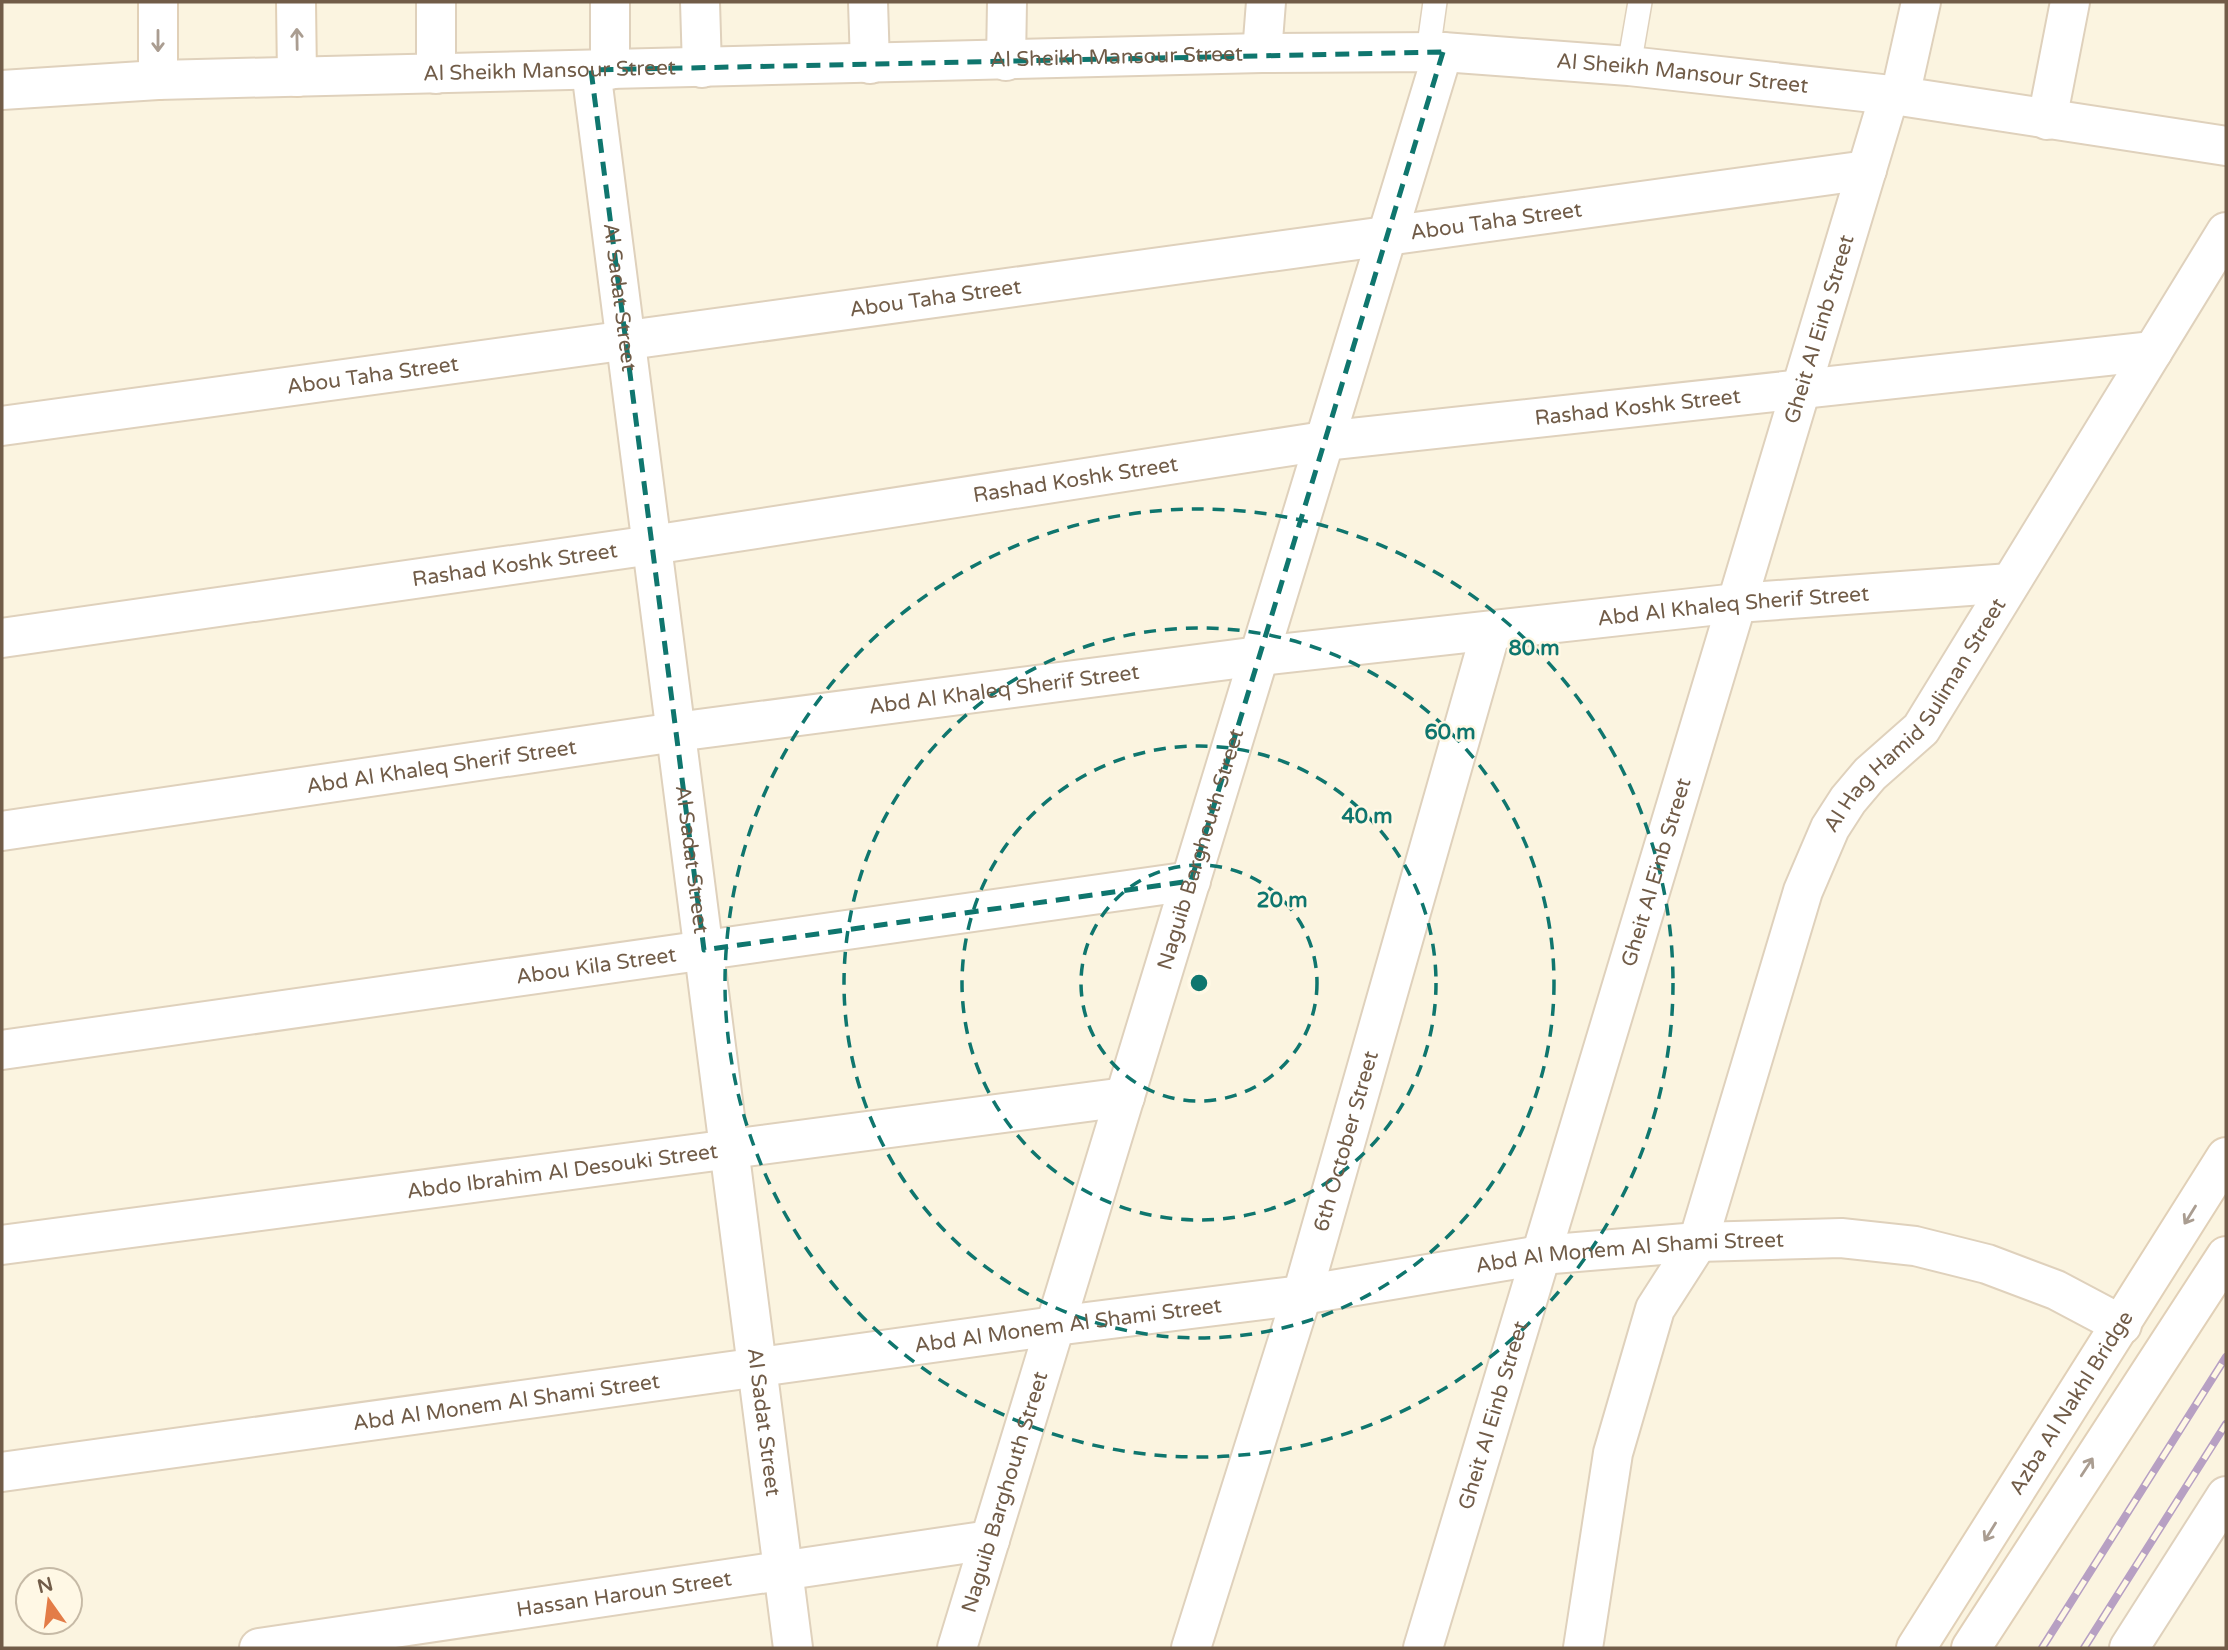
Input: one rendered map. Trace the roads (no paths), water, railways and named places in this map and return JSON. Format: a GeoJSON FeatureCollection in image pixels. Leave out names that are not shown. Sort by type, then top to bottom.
{"type":"FeatureCollection","features":[{"type":"Feature","properties":{"kind":"street"},"geometry":{"type":"LineString","coordinates":[[158,2],[158,80]]}},
{"type":"Feature","properties":{"kind":"street"},"geometry":{"type":"LineString","coordinates":[[296,2],[297,77]]}},
{"type":"Feature","properties":{"kind":"street"},"geometry":{"type":"LineString","coordinates":[[436,2],[436,74]]}},
{"type":"Feature","properties":{"kind":"street","name":"Al Sadat Street"},"geometry":{"type":"LineString","coordinates":[[610,2],[600,70],[625,341],[793,1648]]}},
{"type":"Feature","properties":{"kind":"street"},"geometry":{"type":"LineString","coordinates":[[700,2],[702,68]]}},
{"type":"Feature","properties":{"kind":"street"},"geometry":{"type":"LineString","coordinates":[[868,2],[870,64]]}},
{"type":"Feature","properties":{"kind":"street"},"geometry":{"type":"LineString","coordinates":[[1006,61],[1007,2]]}},
{"type":"Feature","properties":{"kind":"street"},"geometry":{"type":"LineString","coordinates":[[1262,53],[1266,2]]}},
{"type":"Feature","properties":{"kind":"street","name":"Gheit Al Einb Street"},"geometry":{"type":"LineString","coordinates":[[1423,1648],[1867,170],[1894,96],[1921,2]]}},
{"type":"Feature","properties":{"kind":"street"},"geometry":{"type":"LineString","coordinates":[[2047,120],[2070,2]]}},
{"type":"Feature","properties":{"kind":"street","name":"Al Sheikh Mansour Street"},"geometry":{"type":"LineString","coordinates":[[2,90],[158,80],[1262,53],[1436,52],[1629,66],[1894,96],[2226,146]]}},
{"type":"Feature","properties":{"kind":"street","name":"Naguib Barghouth Street"},"geometry":{"type":"LineString","coordinates":[[957,1648],[1387,237],[1436,52]]}},
{"type":"Feature","properties":{"kind":"street","name":"Abou Taha Street"},"geometry":{"type":"LineString","coordinates":[[2,426],[1867,170]]}},
{"type":"Feature","properties":{"kind":"street","name":"Al Hag Hamid Suliman Street"},"geometry":{"type":"LineString","coordinates":[[1583,1648],[1613,1453],[1655,1309],[1698,1242],[1815,859],[1848,800],[1886,758],[1921,730],[2226,232]]}},
{"type":"Feature","properties":{"kind":"street","name":"Rashad Koshk Street"},"geometry":{"type":"LineString","coordinates":[[2,638],[652,545],[1324,441],[2153,351]]}},
{"type":"Feature","properties":{"kind":"street","name":"Abd Al Khaleq Sherif Street"},"geometry":{"type":"LineString","coordinates":[[2,831],[676,732],[1259,656],[1737,603],[2010,583]]}},
{"type":"Feature","properties":{"kind":"street","name":"6th October Street"},"geometry":{"type":"LineString","coordinates":[[1191,1648],[1302,1295],[1491,631]]}},
{"type":"Feature","properties":{"kind":"street","name":"Abou Kila Street"},"geometry":{"type":"LineString","coordinates":[[2,1050],[1191,881]]}},
{"type":"Feature","properties":{"kind":"street","name":"Abdo Ibrahim Al Desouki Street"},"geometry":{"type":"LineString","coordinates":[[2,1245],[1125,1097]]}},
{"type":"Feature","properties":{"kind":"street","name":"Azba Al Nakhl Bridge"},"geometry":{"type":"LineString","coordinates":[[1907,1646],[2024,1478],[2226,1157]]}},
{"type":"Feature","properties":{"kind":"street","name":"Abd Al Monem Al Shami Street"},"geometry":{"type":"LineString","coordinates":[[2,1472],[1055,1326],[1302,1295],[1541,1255],[1698,1242],[1841,1238],[1915,1246],[1987,1264],[2056,1290],[2122,1325]]}},
{"type":"Feature","properties":{"kind":"street"},"geometry":{"type":"LineString","coordinates":[[1971,1648],[2226,1256]]}},
{"type":"Feature","properties":{"kind":"street"},"geometry":{"type":"LineString","coordinates":[[2024,1478],[2064,1502]]}},
{"type":"Feature","properties":{"kind":"street"},"geometry":{"type":"LineString","coordinates":[[2133,1648],[2226,1496]]}},
{"type":"Feature","properties":{"kind":"street","name":"Hassan Haroun Street"},"geometry":{"type":"LineString","coordinates":[[259,1648],[990,1540]]}},
{"type":"Feature","properties":{"kind":"lane"},"geometry":{"type":"LineString","coordinates":[[1435,2],[1436,52]]}},
{"type":"Feature","properties":{"kind":"lane"},"geometry":{"type":"LineString","coordinates":[[1629,66],[1640,2]]}},
{"type":"Feature","properties":{"kind":"railway"},"geometry":{"type":"LineString","coordinates":[[2042,1648],[2226,1357]]}},
{"type":"Feature","properties":{"kind":"railway"},"geometry":{"type":"LineString","coordinates":[[2084,1648],[2226,1424]]}}]}
